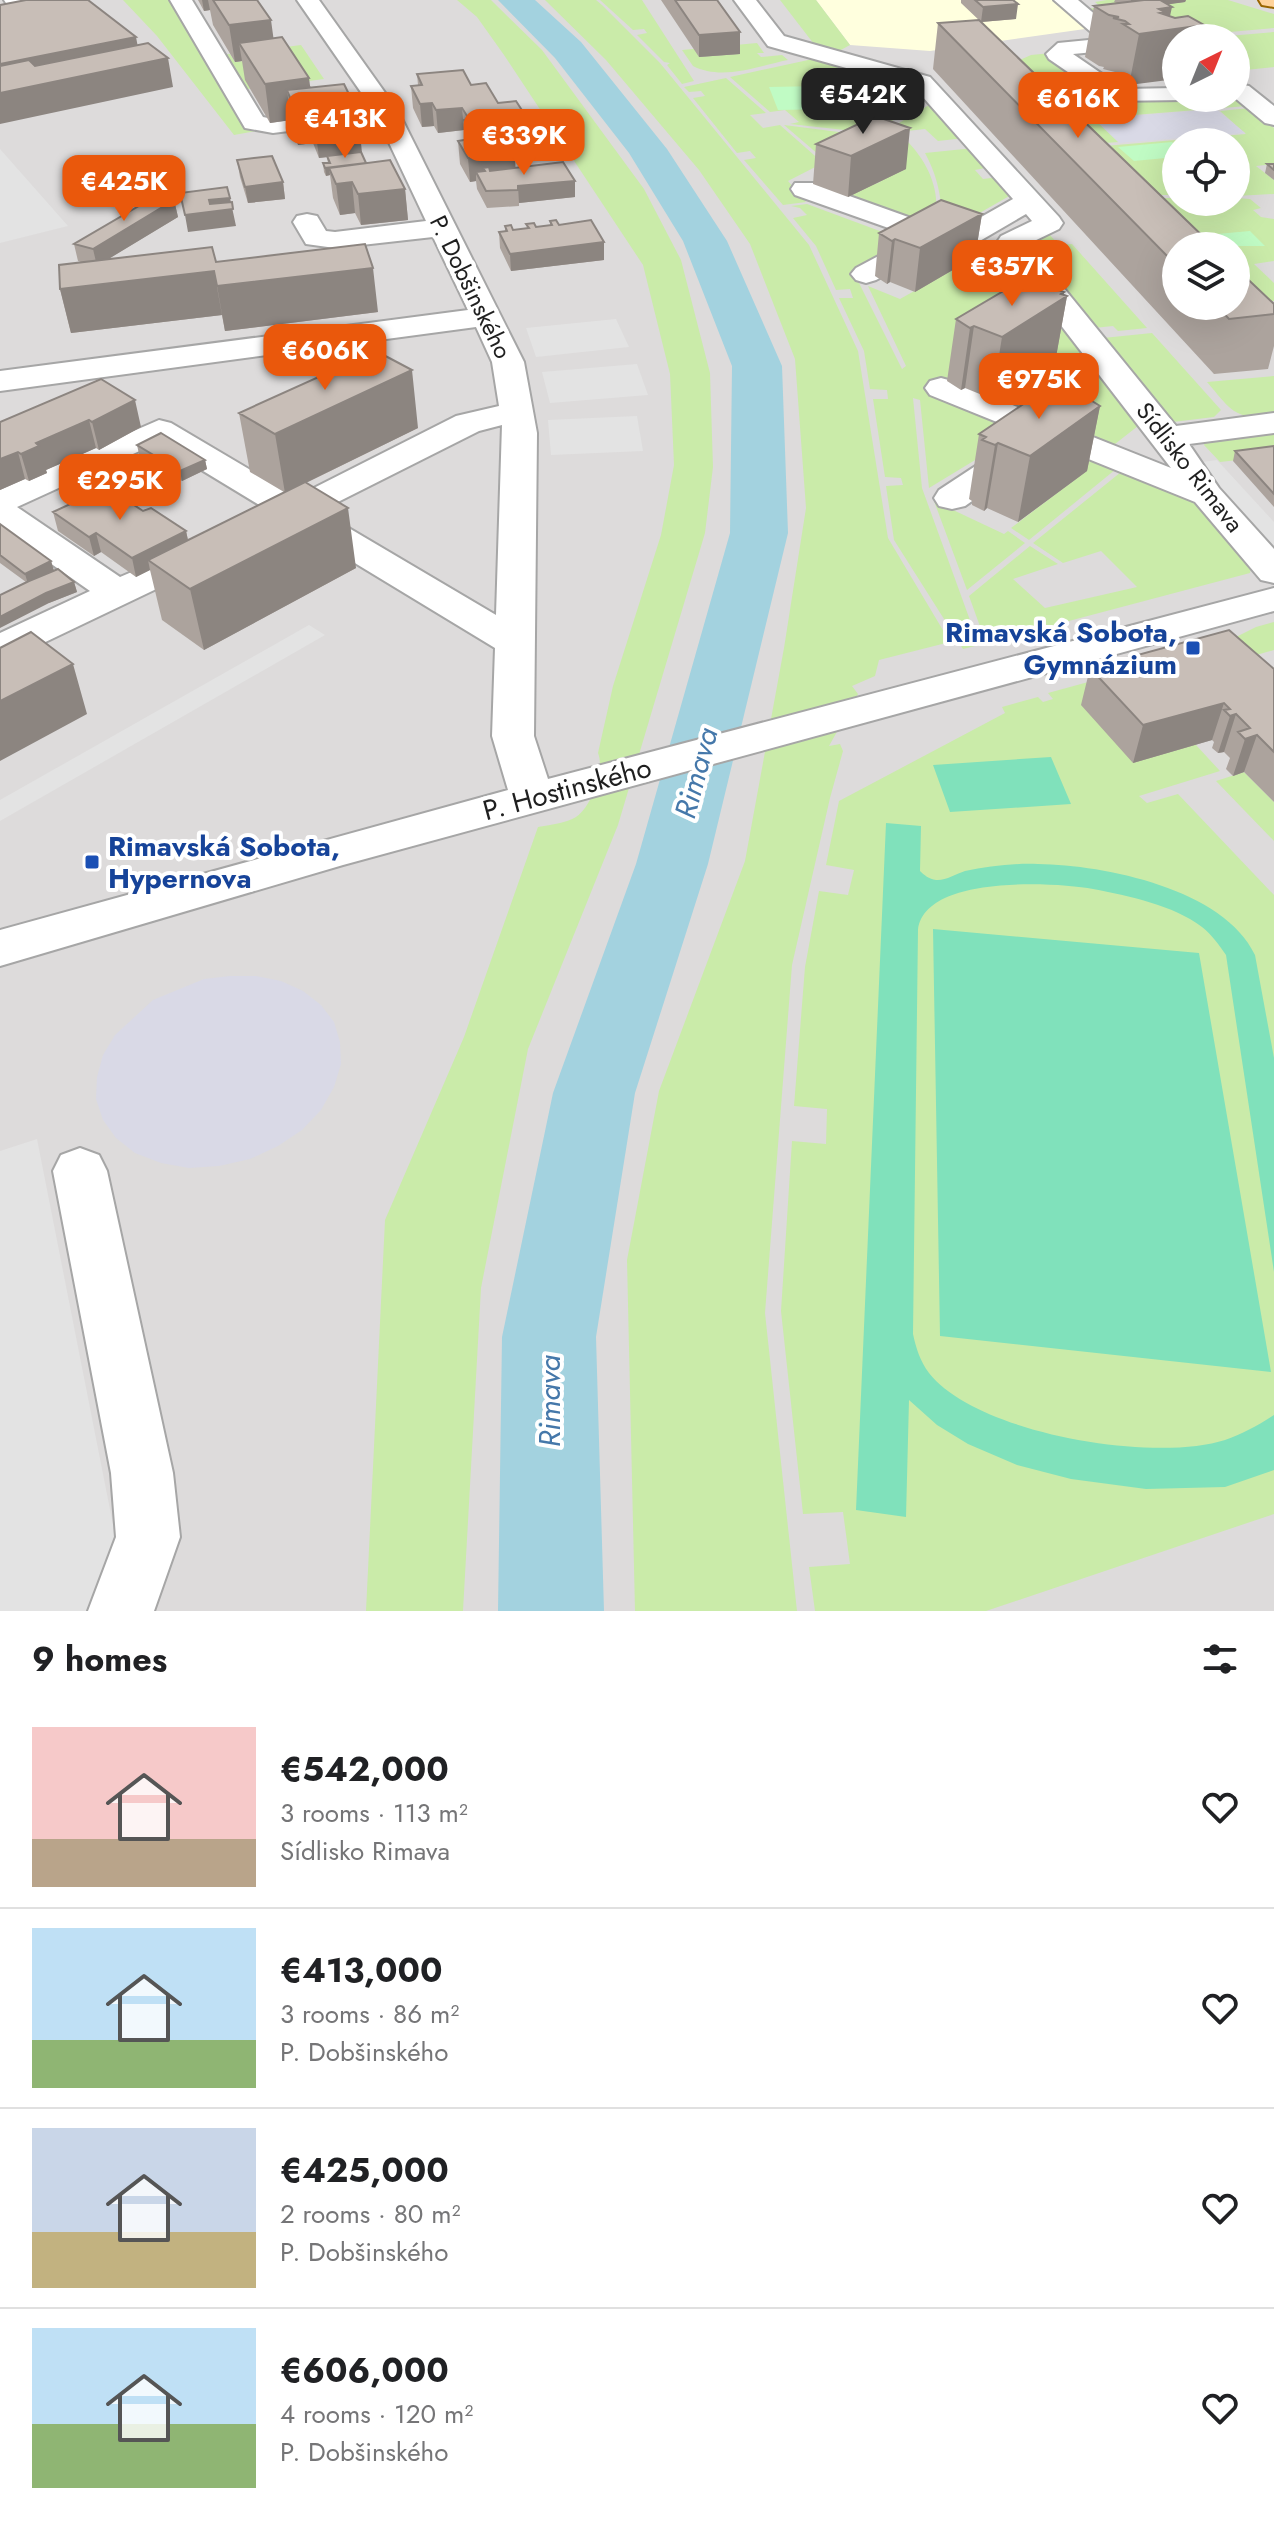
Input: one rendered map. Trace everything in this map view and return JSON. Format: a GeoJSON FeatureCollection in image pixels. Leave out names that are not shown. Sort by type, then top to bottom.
{"type":"FeatureCollection","features":[{"type":"Feature","properties":{"kind":"street"},"geometry":{"type":"LineString","coordinates":[[181,0],[254,123],[273,126],[386,111]]}},
{"type":"Feature","properties":{"kind":"street","name":"P. Dobšinského"},"geometry":{"type":"LineString","coordinates":[[308,0],[386,111],[508,362],[518,412],[513,736],[550,794]]}},
{"type":"Feature","properties":{"kind":"street","name":"Sídlisko Rimava"},"geometry":{"type":"LineString","coordinates":[[745,0],[776,41],[922,82],[1049,223],[1011,242],[1167,437],[1207,495],[1274,572]]}},
{"type":"Feature","properties":{"kind":"street"},"geometry":{"type":"LineString","coordinates":[[1065,0],[1119,44],[1066,48],[1057,54],[1119,96],[1162,95]]}},
{"type":"Feature","properties":{"kind":"street"},"geometry":{"type":"LineString","coordinates":[[1250,80],[1261,74]]}},
{"type":"Feature","properties":{"kind":"street"},"geometry":{"type":"LineString","coordinates":[[1250,97],[1274,118]]}},
{"type":"Feature","properties":{"kind":"street"},"geometry":{"type":"LineString","coordinates":[[804,189],[1036,274]]}},
{"type":"Feature","properties":{"kind":"street"},"geometry":{"type":"LineString","coordinates":[[866,274],[1028,202]]}},
{"type":"Feature","properties":{"kind":"street"},"geometry":{"type":"LineString","coordinates":[[307,222],[316,238],[335,240],[442,227]]}},
{"type":"Feature","properties":{"kind":"street"},"geometry":{"type":"LineString","coordinates":[[0,381],[486,317]]}},
{"type":"Feature","properties":{"kind":"street"},"geometry":{"type":"LineString","coordinates":[[941,388],[1207,495]]}},
{"type":"Feature","properties":{"kind":"street"},"geometry":{"type":"LineString","coordinates":[[0,648],[304,508],[468,423],[518,412]]}},
{"type":"Feature","properties":{"kind":"street"},"geometry":{"type":"LineString","coordinates":[[1167,437],[1274,423]]}},
{"type":"Feature","properties":{"kind":"street"},"geometry":{"type":"LineString","coordinates":[[0,502],[159,430],[304,508],[515,643]]}},
{"type":"Feature","properties":{"kind":"street"},"geometry":{"type":"LineString","coordinates":[[952,498],[1049,431]]}},
{"type":"Feature","properties":{"kind":"street"},"geometry":{"type":"LineString","coordinates":[[0,512],[118,593]]}},
{"type":"Feature","properties":{"kind":"street","name":"P. Hostinského"},"geometry":{"type":"LineString","coordinates":[[0,948],[550,794],[1274,599]]}},
{"type":"Feature","properties":{"kind":"street"},"geometry":{"type":"LineString","coordinates":[[80,1171],[142,1473],[148,1537],[121,1611]]}},
{"type":"Feature","properties":{"kind":"shaded area"},"geometry":{"type":"Polygon","coordinates":[[[0,0],[1274,0],[1274,1611],[0,1611],[0,0]]]}},
{"type":"Feature","properties":{"kind":"shaded area"},"geometry":{"type":"Polygon","coordinates":[[[816,0],[1057,0],[1092,28],[930,51],[850,45],[816,0]]]}},
{"type":"Feature","properties":{"kind":"shaded area"},"geometry":{"type":"Polygon","coordinates":[[[1220,112],[1239,128],[1162,128],[1162,140],[1119,143],[1094,119],[1220,112]]]}},
{"type":"Feature","properties":{"kind":"shaded area"},"geometry":{"type":"Polygon","coordinates":[[[0,149],[68,226],[0,243],[0,149]]]}},
{"type":"Feature","properties":{"kind":"shaded area"},"geometry":{"type":"Polygon","coordinates":[[[616,319],[629,347],[536,357],[526,328],[616,319]]]}},
{"type":"Feature","properties":{"kind":"shaded area"},"geometry":{"type":"Polygon","coordinates":[[[637,364],[648,395],[550,403],[542,372],[637,364]]]}},
{"type":"Feature","properties":{"kind":"shaded area"},"geometry":{"type":"Polygon","coordinates":[[[637,416],[643,451],[551,455],[548,420],[637,416]]]}},
{"type":"Feature","properties":{"kind":"shaded area"},"geometry":{"type":"Polygon","coordinates":[[[1217,460],[1274,522],[1274,551],[1195,463],[1217,460]]]}},
{"type":"Feature","properties":{"kind":"shaded area"},"geometry":{"type":"Polygon","coordinates":[[[309,625],[325,635],[0,821],[0,800],[309,625]]]}},
{"type":"Feature","properties":{"kind":"shaded area"},"geometry":{"type":"Polygon","coordinates":[[[256,976],[281,981],[303,991],[321,1005],[334,1022],[340,1042],[341,1064],[334,1087],[321,1110],[302,1130],[250,1159],[219,1166],[189,1168],[161,1163],[135,1153],[116,1138],[103,1120],[96,1099],[97,1077],[103,1055],[115,1035],[153,1000],[204,979],[256,976]]]}},
{"type":"Feature","properties":{"kind":"shaded area"},"geometry":{"type":"Polygon","coordinates":[[[37,1139],[130,1611],[0,1611],[0,1151],[37,1139]]]}},
{"type":"Feature","properties":{"kind":"green space"},"geometry":{"type":"Polygon","coordinates":[[[123,0],[176,0],[249,125],[273,128],[234,135],[157,36],[123,0]]]}},
{"type":"Feature","properties":{"kind":"green space"},"geometry":{"type":"Polygon","coordinates":[[[457,0],[491,0],[542,50],[644,189],[681,260],[710,373],[713,467],[705,533],[618,825],[528,1049],[481,1288],[463,1611],[366,1611],[385,1220],[464,1037],[538,827],[576,817],[587,805],[596,787],[600,769],[598,753],[613,686],[661,535],[674,465],[670,374],[643,265],[504,55],[477,17],[457,0]]]}},
{"type":"Feature","properties":{"kind":"green space"},"geometry":{"type":"Polygon","coordinates":[[[545,0],[596,0],[602,5],[660,63],[809,245],[858,351],[888,538],[950,642],[879,660],[875,676],[852,686],[858,694],[829,746],[840,744],[843,751],[792,965],[765,1313],[797,1611],[635,1611],[627,1260],[659,1091],[745,861],[806,508],[795,359],[750,244],[699,170],[606,60],[545,0]]]}},
{"type":"Feature","properties":{"kind":"green space"},"geometry":{"type":"Polygon","coordinates":[[[600,0],[642,0],[694,81],[682,84],[667,65],[670,63],[664,62],[637,35],[647,33],[644,29],[633,30],[600,0]]]}},
{"type":"Feature","properties":{"kind":"green space"},"geometry":{"type":"Polygon","coordinates":[[[780,0],[816,0],[850,45],[839,51],[817,48],[780,0]]]}},
{"type":"Feature","properties":{"kind":"green space"},"geometry":{"type":"Polygon","coordinates":[[[1228,0],[1274,14],[1274,28],[1250,30],[1250,24],[1162,24],[1162,38],[1128,41],[1086,9],[1101,7],[1095,2],[1228,0]]]}},
{"type":"Feature","properties":{"kind":"green space"},"geometry":{"type":"Polygon","coordinates":[[[1274,32],[1274,67],[1250,70],[1250,34],[1274,32]]]}},
{"type":"Feature","properties":{"kind":"green space"},"geometry":{"type":"Polygon","coordinates":[[[757,43],[764,53],[757,53],[761,57],[782,55],[788,60],[740,71],[716,72],[693,66],[682,50],[757,43]]]}},
{"type":"Feature","properties":{"kind":"green space"},"geometry":{"type":"Polygon","coordinates":[[[301,45],[324,79],[241,90],[221,55],[230,54],[235,62],[275,57],[271,49],[301,45]]]}},
{"type":"Feature","properties":{"kind":"green space"},"geometry":{"type":"Polygon","coordinates":[[[1052,53],[1078,72],[1061,75],[1097,101],[1118,103],[1162,99],[1162,112],[1172,112],[1096,118],[1119,142],[1090,144],[1009,65],[1031,55],[1052,53]]]}},
{"type":"Feature","properties":{"kind":"green space"},"geometry":{"type":"Polygon","coordinates":[[[822,57],[920,87],[910,88],[914,94],[925,93],[930,98],[872,133],[790,124],[799,122],[785,110],[770,112],[730,77],[822,57]]]}},
{"type":"Feature","properties":{"kind":"green space"},"geometry":{"type":"Polygon","coordinates":[[[726,78],[766,113],[750,115],[763,128],[780,125],[823,163],[788,181],[806,202],[783,205],[744,160],[756,158],[750,151],[737,153],[693,98],[705,96],[701,91],[689,92],[684,87],[726,78]]]}},
{"type":"Feature","properties":{"kind":"green space"},"geometry":{"type":"Polygon","coordinates":[[[821,86],[830,109],[778,110],[769,87],[821,86]]]}},
{"type":"Feature","properties":{"kind":"green space"},"geometry":{"type":"Polygon","coordinates":[[[934,102],[965,138],[938,141],[925,129],[907,131],[899,123],[934,102]]]}},
{"type":"Feature","properties":{"kind":"green space"},"geometry":{"type":"Polygon","coordinates":[[[1250,108],[1274,128],[1274,164],[1256,166],[1274,180],[1274,194],[1250,195],[1250,128],[1239,128],[1221,112],[1250,112],[1250,108]]]}},
{"type":"Feature","properties":{"kind":"green space"},"geometry":{"type":"Polygon","coordinates":[[[784,125],[870,136],[826,161],[784,125]]]}},
{"type":"Feature","properties":{"kind":"green space"},"geometry":{"type":"Polygon","coordinates":[[[906,140],[922,160],[933,182],[937,206],[933,231],[814,185],[880,182],[906,140]]]}},
{"type":"Feature","properties":{"kind":"green space"},"geometry":{"type":"Polygon","coordinates":[[[1162,141],[1162,195],[1143,195],[1093,147],[1162,141]]]}},
{"type":"Feature","properties":{"kind":"green space"},"geometry":{"type":"Polygon","coordinates":[[[1162,143],[1162,158],[1134,161],[1118,147],[1162,143]]]}},
{"type":"Feature","properties":{"kind":"green space"},"geometry":{"type":"Polygon","coordinates":[[[974,148],[990,167],[975,170],[983,179],[999,177],[1011,195],[943,234],[939,192],[925,153],[974,148]]]}},
{"type":"Feature","properties":{"kind":"green space"},"geometry":{"type":"Polygon","coordinates":[[[1145,198],[1162,198],[1162,214],[1145,198]]]}},
{"type":"Feature","properties":{"kind":"green space"},"geometry":{"type":"Polygon","coordinates":[[[1250,199],[1261,208],[1253,210],[1261,217],[1274,219],[1274,261],[1254,264],[1274,283],[1274,301],[1254,303],[1250,299],[1250,232],[1180,232],[1164,216],[1250,216],[1250,199]]]}},
{"type":"Feature","properties":{"kind":"green space"},"geometry":{"type":"Polygon","coordinates":[[[807,204],[912,243],[854,273],[902,369],[906,366],[868,286],[900,299],[975,257],[1022,276],[1090,365],[1081,394],[1059,430],[993,399],[1055,358],[948,381],[1007,421],[990,451],[929,488],[920,400],[913,398],[922,488],[979,645],[963,649],[894,540],[886,486],[903,485],[901,478],[885,477],[873,399],[888,399],[887,390],[870,389],[864,351],[839,298],[853,298],[850,289],[836,290],[816,246],[793,218],[807,215],[800,208],[791,206],[807,204]]]}},
{"type":"Feature","properties":{"kind":"green space"},"geometry":{"type":"Polygon","coordinates":[[[1250,231],[1265,246],[1250,246],[1250,232],[1239,232],[1250,231]]]}},
{"type":"Feature","properties":{"kind":"green space"},"geometry":{"type":"Polygon","coordinates":[[[1049,234],[1059,245],[1072,244],[1147,328],[1118,331],[1113,326],[1094,328],[1023,243],[1040,241],[1036,236],[1049,234]]]}},
{"type":"Feature","properties":{"kind":"green space"},"geometry":{"type":"Polygon","coordinates":[[[1152,333],[1221,410],[1214,417],[1173,422],[1103,338],[1152,333]]]}},
{"type":"Feature","properties":{"kind":"green space"},"geometry":{"type":"Polygon","coordinates":[[[1094,370],[1138,426],[1115,444],[1097,446],[1078,413],[1094,370]]]}},
{"type":"Feature","properties":{"kind":"green space"},"geometry":{"type":"Polygon","coordinates":[[[1274,376],[1274,416],[1242,415],[1229,407],[1207,382],[1274,376]]]}},
{"type":"Feature","properties":{"kind":"green space"},"geometry":{"type":"Polygon","coordinates":[[[1274,433],[1274,456],[1220,462],[1204,445],[1205,441],[1274,433]]]}},
{"type":"Feature","properties":{"kind":"green space"},"geometry":{"type":"Polygon","coordinates":[[[1057,439],[1121,465],[1029,540],[1011,528],[1086,471],[1057,439]]]}},
{"type":"Feature","properties":{"kind":"green space"},"geometry":{"type":"Polygon","coordinates":[[[1126,468],[1194,495],[1251,567],[1250,573],[986,643],[969,596],[1030,546],[1058,564],[1013,579],[1045,608],[1137,587],[1101,551],[1063,563],[1033,543],[1126,468]]]}},
{"type":"Feature","properties":{"kind":"green space"},"geometry":{"type":"Polygon","coordinates":[[[934,501],[1004,534],[1008,531],[1025,543],[967,590],[934,501]]]}},
{"type":"Feature","properties":{"kind":"green space"},"geometry":{"type":"Polygon","coordinates":[[[1274,622],[1274,650],[1218,666],[1196,745],[1220,771],[1139,796],[1147,803],[1178,794],[1274,895],[1274,1514],[986,1611],[815,1611],[809,1567],[850,1564],[843,1512],[803,1514],[781,1311],[792,1141],[826,1144],[827,1109],[794,1106],[805,967],[819,891],[848,895],[854,870],[826,865],[839,801],[1005,713],[1002,707],[1038,697],[1043,702],[1053,699],[1048,693],[1216,647],[1256,627],[1274,622]]]}},
{"type":"Feature","properties":{"kind":"green space"},"geometry":{"type":"Polygon","coordinates":[[[1051,757],[1071,804],[950,812],[933,765],[1051,757]]]}},
{"type":"Feature","properties":{"kind":"green space"},"geometry":{"type":"Polygon","coordinates":[[[1244,772],[1274,802],[1274,841],[1216,781],[1244,772]]]}},
{"type":"Feature","properties":{"kind":"green space"},"geometry":{"type":"Polygon","coordinates":[[[886,823],[921,826],[920,871],[931,879],[1010,864],[1065,865],[1128,876],[1190,897],[1217,913],[1240,932],[1255,955],[1274,1058],[1274,1272],[1226,955],[1209,933],[1190,919],[1150,902],[1074,886],[993,886],[942,899],[926,912],[918,930],[913,1334],[929,1373],[953,1394],[986,1412],[1025,1427],[1068,1438],[1156,1448],[1194,1446],[1231,1438],[1274,1415],[1274,1470],[1225,1487],[1146,1489],[1071,1479],[1017,1465],[968,1444],[937,1425],[909,1400],[906,1517],[856,1510],[886,823]]]}},
{"type":"Feature","properties":{"kind":"green space"},"geometry":{"type":"Polygon","coordinates":[[[933,929],[1199,953],[1271,1372],[940,1336],[933,929]]]}},
{"type":"Feature","properties":{"kind":"building"},"geometry":{"type":"Polygon","coordinates":[[[26,0],[88,0],[136,37],[0,64],[0,5],[26,0]]]}},
{"type":"Feature","properties":{"kind":"building"},"geometry":{"type":"Polygon","coordinates":[[[213,0],[257,0],[271,20],[229,25],[213,0]]]}},
{"type":"Feature","properties":{"kind":"building"},"geometry":{"type":"Polygon","coordinates":[[[675,0],[717,0],[740,32],[699,35],[675,0]]]}},
{"type":"Feature","properties":{"kind":"building"},"geometry":{"type":"Polygon","coordinates":[[[975,0],[1013,0],[1018,4],[983,7],[975,0]]]}},
{"type":"Feature","properties":{"kind":"building"},"geometry":{"type":"Polygon","coordinates":[[[1160,0],[1172,7],[1159,9],[1165,12],[1160,13],[1175,18],[1188,16],[1202,24],[1162,24],[1162,31],[1139,34],[1123,24],[1129,24],[1125,21],[1113,18],[1119,17],[1094,6],[1160,0]]]}},
{"type":"Feature","properties":{"kind":"building"},"geometry":{"type":"Polygon","coordinates":[[[979,20],[1162,197],[1162,216],[1182,216],[1199,232],[1162,232],[1162,251],[938,23],[979,20]]]}},
{"type":"Feature","properties":{"kind":"building"},"geometry":{"type":"Polygon","coordinates":[[[282,37],[309,78],[265,84],[239,43],[282,37]]]}},
{"type":"Feature","properties":{"kind":"building"},"geometry":{"type":"Polygon","coordinates":[[[148,43],[168,58],[0,93],[0,66],[29,60],[35,66],[148,43]]]}},
{"type":"Feature","properties":{"kind":"building"},"geometry":{"type":"Polygon","coordinates":[[[463,70],[471,85],[486,83],[498,103],[516,101],[536,132],[504,136],[515,152],[468,158],[458,141],[478,134],[471,123],[466,124],[464,120],[469,119],[462,108],[436,110],[432,103],[420,104],[411,86],[422,85],[417,74],[463,70]]]}},
{"type":"Feature","properties":{"kind":"building"},"geometry":{"type":"Polygon","coordinates":[[[344,84],[358,113],[314,118],[308,103],[293,105],[287,90],[344,84]]]}},
{"type":"Feature","properties":{"kind":"building"},"geometry":{"type":"Polygon","coordinates":[[[875,116],[910,128],[851,156],[816,144],[875,116]]]}},
{"type":"Feature","properties":{"kind":"building"},"geometry":{"type":"Polygon","coordinates":[[[361,152],[366,163],[325,168],[323,163],[330,163],[327,156],[361,152]]]}},
{"type":"Feature","properties":{"kind":"building"},"geometry":{"type":"Polygon","coordinates":[[[272,156],[283,182],[245,187],[237,160],[272,156]]]}},
{"type":"Feature","properties":{"kind":"building"},"geometry":{"type":"Polygon","coordinates":[[[390,160],[405,189],[358,194],[352,182],[336,184],[329,168],[390,160]]]}},
{"type":"Feature","properties":{"kind":"building"},"geometry":{"type":"Polygon","coordinates":[[[563,162],[575,181],[518,186],[518,190],[486,191],[476,172],[489,167],[490,171],[563,162]]]}},
{"type":"Feature","properties":{"kind":"building"},"geometry":{"type":"Polygon","coordinates":[[[227,187],[230,198],[209,200],[210,204],[232,202],[233,209],[185,215],[180,193],[227,187]]]}},
{"type":"Feature","properties":{"kind":"building"},"geometry":{"type":"Polygon","coordinates":[[[156,196],[174,200],[93,249],[74,244],[156,196]]]}},
{"type":"Feature","properties":{"kind":"building"},"geometry":{"type":"Polygon","coordinates":[[[941,200],[982,214],[920,248],[895,239],[892,241],[879,233],[941,200]]]}},
{"type":"Feature","properties":{"kind":"building"},"geometry":{"type":"Polygon","coordinates":[[[556,220],[559,225],[591,220],[604,242],[510,254],[499,232],[507,231],[505,226],[511,225],[513,230],[529,228],[526,224],[534,223],[536,227],[552,225],[550,221],[556,220]]]}},
{"type":"Feature","properties":{"kind":"building"},"geometry":{"type":"Polygon","coordinates":[[[365,244],[373,268],[217,286],[214,271],[60,289],[59,265],[212,247],[216,262],[365,244]]]}},
{"type":"Feature","properties":{"kind":"building"},"geometry":{"type":"Polygon","coordinates":[[[1022,280],[1064,292],[1061,294],[1067,296],[1002,337],[974,326],[970,328],[956,319],[1022,280]]]}},
{"type":"Feature","properties":{"kind":"building"},"geometry":{"type":"Polygon","coordinates":[[[1250,281],[1274,304],[1274,314],[1250,317],[1250,281]]]}},
{"type":"Feature","properties":{"kind":"building"},"geometry":{"type":"Polygon","coordinates":[[[376,351],[412,370],[275,434],[239,413],[376,351]]]}},
{"type":"Feature","properties":{"kind":"building"},"geometry":{"type":"Polygon","coordinates":[[[101,379],[135,400],[92,422],[89,420],[36,443],[39,446],[21,454],[18,452],[0,459],[0,422],[101,379]]]}},
{"type":"Feature","properties":{"kind":"building"},"geometry":{"type":"Polygon","coordinates":[[[1050,386],[1081,399],[1084,396],[1100,406],[1030,456],[982,440],[986,437],[979,434],[1050,386]]]}},
{"type":"Feature","properties":{"kind":"building"},"geometry":{"type":"Polygon","coordinates":[[[161,433],[205,460],[180,471],[137,445],[161,433]]]}},
{"type":"Feature","properties":{"kind":"building"},"geometry":{"type":"Polygon","coordinates":[[[1274,446],[1274,494],[1235,451],[1274,446]]]}},
{"type":"Feature","properties":{"kind":"building"},"geometry":{"type":"Polygon","coordinates":[[[305,482],[348,508],[190,589],[148,560],[305,482]]]}},
{"type":"Feature","properties":{"kind":"building"},"geometry":{"type":"Polygon","coordinates":[[[107,487],[143,511],[151,508],[186,531],[132,558],[96,533],[89,537],[53,512],[107,487]]]}},
{"type":"Feature","properties":{"kind":"building"},"geometry":{"type":"Polygon","coordinates":[[[0,524],[51,561],[25,574],[0,555],[0,524]]]}},
{"type":"Feature","properties":{"kind":"building"},"geometry":{"type":"Polygon","coordinates":[[[58,569],[74,582],[0,617],[0,595],[58,569]]]}},
{"type":"Feature","properties":{"kind":"building"},"geometry":{"type":"Polygon","coordinates":[[[1229,630],[1274,669],[1274,752],[1257,735],[1245,739],[1238,732],[1250,728],[1236,714],[1230,716],[1224,710],[1230,709],[1224,703],[1143,725],[1090,668],[1229,630]]]}},
{"type":"Feature","properties":{"kind":"building"},"geometry":{"type":"Polygon","coordinates":[[[31,632],[73,664],[0,701],[0,648],[31,632]]]}},
{"type":"Feature","properties":{"kind":"waterway","name":"Rimava"},"geometry":{"type":"LineString","coordinates":[[515,0],[568,50],[647,149],[705,241],[757,366],[759,533],[672,864],[594,1093],[549,1337],[551,1611]]}},
{"type":"Feature","properties":{"kind":"place","name":"Rimavská Sobota, Gymnázium"},"geometry":{"type":"Point","coordinates":[1193,648]}},
{"type":"Feature","properties":{"kind":"place","name":"Rimavská Sobota, Hypernova"},"geometry":{"type":"Point","coordinates":[92,862]}}]}
